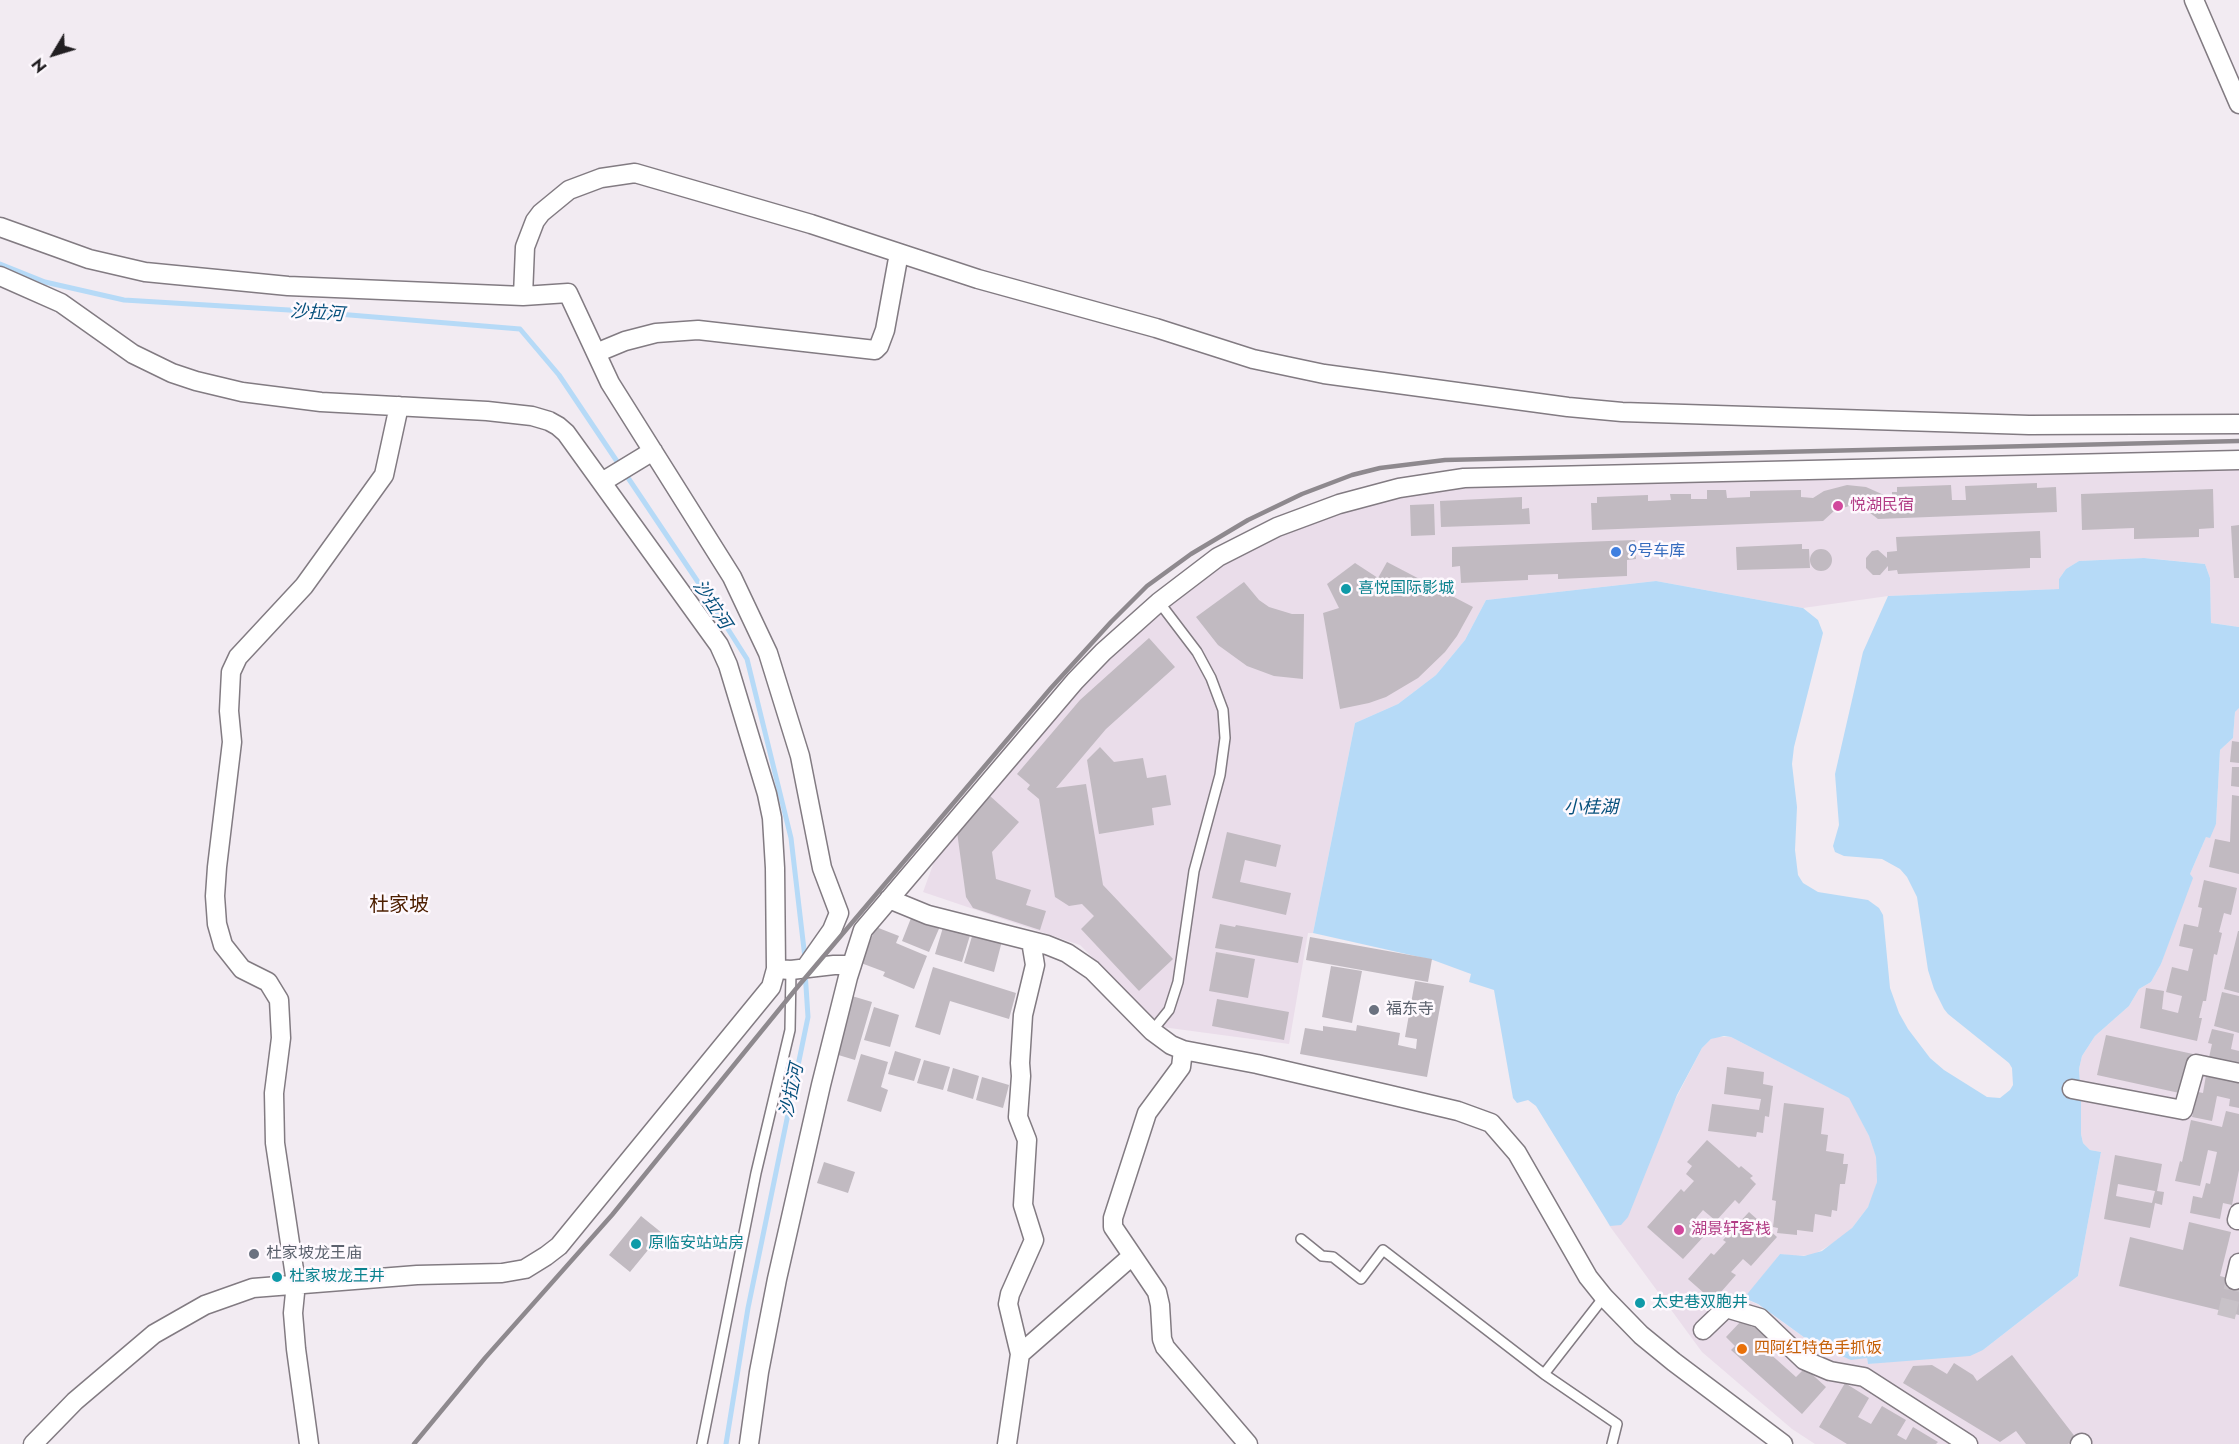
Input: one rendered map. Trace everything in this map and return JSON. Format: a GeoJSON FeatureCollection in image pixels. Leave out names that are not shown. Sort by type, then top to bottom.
{"type":"FeatureCollection","features":[{"type":"Feature","properties":{"kind":"street"},"geometry":{"type":"LineString","coordinates":[[2194,0],[2239,104]]}},
{"type":"Feature","properties":{"kind":"street"},"geometry":{"type":"LineString","coordinates":[[523,296],[525,247],[535,221],[541,213],[569,189],[601,178],[635,173],[668,181],[978,279],[1156,328],[1253,359],[1324,374],[1568,407],[1633,412],[2029,425],[2239,424]]}},
{"type":"Feature","properties":{"kind":"street"},"geometry":{"type":"LineString","coordinates":[[0,227],[89,259],[145,272],[288,286],[523,296],[568,293],[610,383],[649,453],[732,577],[768,652],[800,756],[822,868],[839,913],[832,930],[771,987],[559,1246],[546,1256],[525,1269],[502,1273],[417,1275],[296,1283],[254,1288],[205,1305],[154,1334],[75,1401],[33,1444]]}},
{"type":"Feature","properties":{"kind":"street"},"geometry":{"type":"LineString","coordinates":[[596,353],[625,341],[656,333],[698,330],[875,350],[885,330],[899,253]]}},
{"type":"Feature","properties":{"kind":"street"},"geometry":{"type":"LineString","coordinates":[[0,276],[61,303],[133,354],[172,373],[196,381],[242,392],[321,402],[487,411],[532,416],[549,421],[566,433],[605,479],[706,625],[728,664],[772,818],[775,868],[791,969]]}},
{"type":"Feature","properties":{"kind":"street"},"geometry":{"type":"LineString","coordinates":[[309,1444],[294,1322],[296,1283],[275,1143],[274,1093],[281,1038],[279,1000],[268,982],[242,969],[223,945],[217,924],[217,867],[232,742],[229,711],[231,672],[238,657],[304,586],[384,475],[399,406]]}},
{"type":"Feature","properties":{"kind":"street"},"geometry":{"type":"LineString","coordinates":[[605,479],[649,453]]}},
{"type":"Feature","properties":{"kind":"street"},"geometry":{"type":"LineString","coordinates":[[748,1444],[777,1279],[821,1084],[843,965],[863,930],[1075,681],[1110,645],[1159,602],[1218,557],[1277,527],[1346,502],[1399,488],[1442,480],[1497,475],[2239,460]]}},
{"type":"Feature","properties":{"kind":"street"},"geometry":{"type":"LineString","coordinates":[[889,899],[928,915],[1047,945],[1080,961],[1092,970],[1152,1031],[1171,1045],[1183,1050],[1257,1064],[1458,1111],[1491,1123],[1517,1153],[1588,1277],[1604,1297],[1641,1335],[1783,1444]]}},
{"type":"Feature","properties":{"kind":"street"},"geometry":{"type":"LineString","coordinates":[[1007,1444],[1020,1354],[1008,1304],[1010,1294],[1034,1240],[1023,1205],[1027,1140],[1017,1117],[1022,1076],[1020,1063],[1023,1015],[1035,965],[1030,941]]}},
{"type":"Feature","properties":{"kind":"street"},"geometry":{"type":"LineString","coordinates":[[791,969],[843,965]]}},
{"type":"Feature","properties":{"kind":"street"},"geometry":{"type":"LineString","coordinates":[[1183,1050],[1181,1067],[1147,1113],[1113,1218],[1113,1227],[1157,1293],[1165,1347],[1248,1444]]}},
{"type":"Feature","properties":{"kind":"street"},"geometry":{"type":"LineString","coordinates":[[2072,1089],[2183,1110],[2196,1064],[2239,1073]]}},
{"type":"Feature","properties":{"kind":"street"},"geometry":{"type":"LineString","coordinates":[[2239,1213],[2237,1220],[2239,1220]]}},
{"type":"Feature","properties":{"kind":"street"},"geometry":{"type":"LineString","coordinates":[[1020,1354],[1132,1256]]}},
{"type":"Feature","properties":{"kind":"street"},"geometry":{"type":"LineString","coordinates":[[1703,1330],[1726,1308],[1760,1318],[1804,1360],[1830,1371],[1864,1377],[1968,1444]]}},
{"type":"Feature","properties":{"kind":"lane"},"geometry":{"type":"LineString","coordinates":[[1152,1031],[1169,1010],[1178,982],[1194,871],[1220,775],[1226,738],[1223,710],[1211,678],[1197,652],[1159,602]]}},
{"type":"Feature","properties":{"kind":"lane"},"geometry":{"type":"LineString","coordinates":[[702,1444],[756,1173],[790,1030],[791,969]]}},
{"type":"Feature","properties":{"kind":"lane"},"geometry":{"type":"LineString","coordinates":[[1301,1239],[1322,1256],[1333,1257],[1361,1279],[1383,1250],[1544,1374],[1617,1424],[1612,1444]]}},
{"type":"Feature","properties":{"kind":"lane"},"geometry":{"type":"LineString","coordinates":[[1544,1374],[1604,1297]]}},
{"type":"Feature","properties":{"kind":"shaded area"},"geometry":{"type":"Polygon","coordinates":[[[2239,466],[2239,627],[2211,623],[2210,578],[2205,564],[2145,558],[2079,561],[2066,569],[2059,579],[2059,589],[1888,596],[1803,608],[1656,581],[1486,600],[1465,640],[1436,675],[1398,704],[1355,723],[1313,933],[1308,933],[1289,1044],[1162,1027],[1080,945],[923,892],[934,862],[1079,685],[1195,580],[1248,547],[1341,509],[1432,487],[2239,466]]]}},
{"type":"Feature","properties":{"kind":"shaded area"},"geometry":{"type":"Polygon","coordinates":[[[2239,708],[2239,1444],[1815,1444],[1792,1429],[1702,1352],[1606,1221],[1610,1226],[1702,1048],[1716,1037],[1731,1037],[1850,1098],[1876,1156],[1877,1182],[1874,1195],[1852,1228],[1842,1238],[1813,1255],[1780,1254],[1745,1299],[1757,1304],[1812,1343],[1867,1358],[1868,1364],[1983,1350],[2078,1276],[2101,1152],[2090,1150],[2083,1143],[2081,1134],[2079,1069],[2082,1056],[2095,1036],[2129,1006],[2139,989],[2151,982],[2161,964],[2190,874],[2206,837],[2216,824],[2220,750],[2233,738],[2235,712],[2239,708]]]}},
{"type":"Feature","properties":{"kind":"water","name":"小桂湖"},"geometry":{"type":"Polygon","coordinates":[[[2144,558],[2205,564],[2210,578],[2211,623],[2239,627],[2239,708],[2235,712],[2233,738],[2220,750],[2216,824],[2210,838],[2206,837],[2190,874],[2193,878],[2161,964],[2151,982],[2139,989],[2129,1006],[2095,1036],[2082,1056],[2079,1069],[2081,1134],[2083,1143],[2090,1150],[2101,1152],[2078,1276],[1983,1350],[1970,1356],[1868,1364],[1867,1358],[1851,1360],[1812,1343],[1758,1304],[1744,1298],[1780,1254],[1804,1256],[1822,1251],[1852,1228],[1868,1207],[1877,1182],[1876,1157],[1869,1136],[1849,1098],[1731,1037],[1711,1039],[1702,1048],[1677,1095],[1628,1217],[1621,1225],[1610,1226],[1536,1106],[1528,1100],[1517,1103],[1513,1098],[1494,990],[1469,982],[1471,974],[1433,960],[1313,933],[1355,723],[1398,704],[1436,675],[1465,640],[1486,600],[1656,581],[1803,608],[1818,620],[1823,633],[1794,747],[1792,764],[1797,807],[1795,850],[1798,875],[1803,883],[1818,892],[1868,900],[1879,908],[1883,915],[1890,988],[1899,1013],[1908,1029],[1930,1058],[1944,1070],[1987,1097],[2000,1098],[2013,1085],[2012,1068],[2009,1063],[1944,1009],[1928,970],[1917,897],[1907,877],[1900,869],[1882,859],[1844,856],[1835,852],[1833,846],[1839,825],[1835,774],[1863,652],[1888,596],[2059,589],[2059,579],[2066,569],[2079,561],[2144,558]]]}},
{"type":"Feature","properties":{"kind":"building"},"geometry":{"type":"Polygon","coordinates":[[[2037,483],[2037,488],[2056,487],[2057,512],[1878,519],[1865,509],[1849,506],[1834,511],[1823,521],[1592,530],[1591,503],[1597,503],[1597,497],[1648,495],[1648,501],[1671,500],[1670,494],[1691,494],[1691,499],[1707,499],[1707,490],[1726,490],[1727,498],[1750,497],[1750,491],[1801,490],[1801,497],[1813,498],[1824,491],[1847,485],[1866,487],[1884,495],[1892,495],[1892,492],[1897,492],[1897,487],[1951,485],[1952,500],[1966,500],[1965,486],[2037,483]]]}},
{"type":"Feature","properties":{"kind":"building"},"geometry":{"type":"Polygon","coordinates":[[[2213,489],[2214,528],[2199,529],[2199,537],[2134,539],[2134,528],[2082,530],[2081,494],[2213,489]]]}},
{"type":"Feature","properties":{"kind":"building"},"geometry":{"type":"Polygon","coordinates":[[[1522,497],[1522,509],[1529,508],[1530,524],[1441,527],[1440,501],[1522,497]]]}},
{"type":"Feature","properties":{"kind":"building"},"geometry":{"type":"Polygon","coordinates":[[[1434,504],[1435,535],[1411,536],[1410,505],[1434,504]]]}},
{"type":"Feature","properties":{"kind":"building"},"geometry":{"type":"Polygon","coordinates":[[[2239,525],[2239,578],[2234,578],[2231,526],[2239,525]]]}},
{"type":"Feature","properties":{"kind":"building"},"geometry":{"type":"Polygon","coordinates":[[[2040,531],[2041,558],[2030,558],[2030,568],[1898,574],[1897,570],[1888,571],[1888,566],[1880,575],[1873,575],[1866,568],[1866,558],[1872,551],[1878,550],[1887,558],[1887,552],[1897,551],[1896,537],[2040,531]]]}},
{"type":"Feature","properties":{"kind":"building"},"geometry":{"type":"Polygon","coordinates":[[[1635,540],[1636,559],[1627,560],[1627,576],[1558,579],[1558,574],[1528,575],[1528,580],[1461,583],[1460,566],[1452,567],[1452,547],[1635,540]]]}},
{"type":"Feature","properties":{"kind":"building"},"geometry":{"type":"Polygon","coordinates":[[[1802,544],[1802,549],[1809,549],[1810,568],[1737,570],[1736,547],[1802,544]]]}},
{"type":"Feature","properties":{"kind":"building"},"geometry":{"type":"Polygon","coordinates":[[[1821,549],[1829,552],[1832,560],[1829,568],[1821,571],[1813,568],[1810,560],[1813,552],[1821,549]]]}},
{"type":"Feature","properties":{"kind":"building"},"geometry":{"type":"Polygon","coordinates":[[[1387,562],[1473,607],[1445,652],[1418,678],[1386,697],[1340,709],[1323,613],[1339,608],[1327,584],[1355,563],[1378,578],[1387,562]]]}},
{"type":"Feature","properties":{"kind":"building"},"geometry":{"type":"Polygon","coordinates":[[[1244,582],[1259,600],[1269,607],[1292,614],[1304,614],[1303,679],[1274,676],[1247,666],[1218,645],[1196,617],[1244,582]]]}},
{"type":"Feature","properties":{"kind":"building"},"geometry":{"type":"Polygon","coordinates":[[[1149,638],[1175,667],[1106,729],[1056,788],[1086,784],[1103,885],[1173,959],[1139,991],[1081,929],[1094,916],[1082,904],[1069,906],[1055,897],[1039,799],[1027,789],[1030,785],[1017,774],[1080,700],[1149,638]]]}},
{"type":"Feature","properties":{"kind":"building"},"geometry":{"type":"Polygon","coordinates":[[[2232,741],[2239,742],[2239,763],[2230,762],[2232,741]]]}},
{"type":"Feature","properties":{"kind":"building"},"geometry":{"type":"Polygon","coordinates":[[[1100,747],[1114,762],[1143,758],[1147,778],[1166,775],[1171,805],[1152,808],[1154,825],[1099,834],[1087,760],[1100,747]]]}},
{"type":"Feature","properties":{"kind":"building"},"geometry":{"type":"Polygon","coordinates":[[[2232,767],[2239,767],[2239,787],[2231,786],[2232,767]]]}},
{"type":"Feature","properties":{"kind":"building"},"geometry":{"type":"Polygon","coordinates":[[[2232,795],[2239,796],[2239,874],[2209,867],[2215,839],[2230,842],[2232,795]]]}},
{"type":"Feature","properties":{"kind":"building"},"geometry":{"type":"Polygon","coordinates":[[[990,796],[1019,822],[992,852],[996,879],[1031,890],[1026,905],[1046,911],[1040,930],[973,908],[966,897],[957,832],[990,796]]]}},
{"type":"Feature","properties":{"kind":"building"},"geometry":{"type":"Polygon","coordinates":[[[1227,832],[1281,845],[1276,867],[1245,860],[1240,882],[1291,893],[1286,915],[1212,898],[1227,832]]]}},
{"type":"Feature","properties":{"kind":"building"},"geometry":{"type":"Polygon","coordinates":[[[2204,880],[2237,888],[2231,915],[2224,913],[2219,932],[2222,933],[2217,955],[2214,954],[2206,1001],[2203,1001],[2199,1018],[2202,1018],[2197,1041],[2140,1028],[2146,988],[2164,991],[2162,1009],[2178,1013],[2182,996],[2166,992],[2172,967],[2188,971],[2193,949],[2179,946],[2184,924],[2198,927],[2202,908],[2198,907],[2204,880]]]}},
{"type":"Feature","properties":{"kind":"building"},"geometry":{"type":"Polygon","coordinates":[[[913,913],[941,924],[929,952],[902,941],[913,913]]]}},
{"type":"Feature","properties":{"kind":"building"},"geometry":{"type":"Polygon","coordinates":[[[944,924],[971,932],[962,962],[935,954],[944,924]]]}},
{"type":"Feature","properties":{"kind":"building"},"geometry":{"type":"Polygon","coordinates":[[[1220,924],[1303,937],[1298,963],[1215,948],[1220,924]]]}},
{"type":"Feature","properties":{"kind":"building"},"geometry":{"type":"Polygon","coordinates":[[[876,927],[899,936],[896,943],[927,956],[914,989],[883,976],[885,972],[861,963],[876,927]]]}},
{"type":"Feature","properties":{"kind":"building"},"geometry":{"type":"Polygon","coordinates":[[[2239,931],[2239,993],[2224,989],[2239,931]]]}},
{"type":"Feature","properties":{"kind":"building"},"geometry":{"type":"Polygon","coordinates":[[[973,933],[1002,941],[994,972],[964,963],[973,933]]]}},
{"type":"Feature","properties":{"kind":"building"},"geometry":{"type":"Polygon","coordinates":[[[1310,937],[1432,959],[1428,982],[1306,960],[1310,937]]]}},
{"type":"Feature","properties":{"kind":"building"},"geometry":{"type":"Polygon","coordinates":[[[1216,952],[1255,959],[1248,998],[1209,991],[1216,952]]]}},
{"type":"Feature","properties":{"kind":"building"},"geometry":{"type":"Polygon","coordinates":[[[1331,966],[1362,971],[1352,1023],[1322,1017],[1331,966]]]}},
{"type":"Feature","properties":{"kind":"building"},"geometry":{"type":"Polygon","coordinates":[[[933,967],[1016,993],[1009,1019],[950,1001],[940,1035],[915,1027],[933,967]]]}},
{"type":"Feature","properties":{"kind":"building"},"geometry":{"type":"Polygon","coordinates":[[[1415,981],[1444,986],[1427,1077],[1300,1054],[1305,1028],[1323,1031],[1323,1026],[1356,1031],[1357,1025],[1400,1033],[1398,1045],[1416,1049],[1417,1039],[1405,1037],[1415,981]]]}},
{"type":"Feature","properties":{"kind":"building"},"geometry":{"type":"Polygon","coordinates":[[[2222,992],[2239,996],[2239,1033],[2214,1026],[2222,992]]]}},
{"type":"Feature","properties":{"kind":"building"},"geometry":{"type":"Polygon","coordinates":[[[852,996],[872,1002],[855,1060],[835,1054],[852,996]]]}},
{"type":"Feature","properties":{"kind":"building"},"geometry":{"type":"Polygon","coordinates":[[[1217,999],[1289,1012],[1284,1040],[1212,1026],[1217,999]]]}},
{"type":"Feature","properties":{"kind":"building"},"geometry":{"type":"Polygon","coordinates":[[[874,1007],[899,1015],[890,1047],[864,1040],[874,1007]]]}},
{"type":"Feature","properties":{"kind":"building"},"geometry":{"type":"Polygon","coordinates":[[[2212,1029],[2234,1034],[2231,1049],[2239,1051],[2239,1070],[2208,1062],[2212,1044],[2208,1043],[2212,1029]]]}},
{"type":"Feature","properties":{"kind":"building"},"geometry":{"type":"Polygon","coordinates":[[[2106,1035],[2193,1054],[2184,1094],[2097,1075],[2106,1035]]]}},
{"type":"Feature","properties":{"kind":"building"},"geometry":{"type":"Polygon","coordinates":[[[895,1051],[921,1059],[914,1081],[888,1074],[895,1051]]]}},
{"type":"Feature","properties":{"kind":"building"},"geometry":{"type":"Polygon","coordinates":[[[861,1054],[888,1062],[881,1087],[888,1090],[881,1112],[847,1101],[861,1054]]]}},
{"type":"Feature","properties":{"kind":"building"},"geometry":{"type":"Polygon","coordinates":[[[924,1060],[950,1067],[943,1090],[917,1083],[924,1060]]]}},
{"type":"Feature","properties":{"kind":"building"},"geometry":{"type":"Polygon","coordinates":[[[1727,1067],[1764,1072],[1763,1084],[1773,1086],[1769,1117],[1765,1116],[1763,1133],[1757,1132],[1756,1137],[1708,1131],[1712,1104],[1759,1110],[1761,1099],[1724,1094],[1727,1067]]]}},
{"type":"Feature","properties":{"kind":"building"},"geometry":{"type":"Polygon","coordinates":[[[953,1068],[979,1076],[973,1099],[947,1091],[953,1068]]]}},
{"type":"Feature","properties":{"kind":"building"},"geometry":{"type":"Polygon","coordinates":[[[2206,1075],[2239,1080],[2239,1108],[2229,1106],[2230,1099],[2217,1096],[2212,1121],[2192,1117],[2198,1092],[2203,1093],[2206,1075]]]}},
{"type":"Feature","properties":{"kind":"building"},"geometry":{"type":"Polygon","coordinates":[[[982,1077],[1009,1085],[1003,1108],[976,1100],[982,1077]]]}},
{"type":"Feature","properties":{"kind":"building"},"geometry":{"type":"Polygon","coordinates":[[[1784,1103],[1824,1108],[1821,1134],[1828,1135],[1826,1151],[1844,1154],[1843,1164],[1848,1164],[1845,1184],[1840,1184],[1837,1211],[1832,1210],[1831,1217],[1815,1214],[1813,1232],[1797,1230],[1797,1235],[1777,1233],[1778,1228],[1773,1227],[1776,1201],[1772,1200],[1784,1103]]]}},
{"type":"Feature","properties":{"kind":"building"},"geometry":{"type":"Polygon","coordinates":[[[2226,1111],[2239,1114],[2239,1170],[2232,1205],[2223,1203],[2220,1219],[2190,1213],[2193,1196],[2202,1198],[2206,1183],[2210,1184],[2217,1152],[2208,1150],[2200,1186],[2175,1181],[2180,1161],[2182,1162],[2191,1120],[2222,1127],[2226,1111]]]}},
{"type":"Feature","properties":{"kind":"building"},"geometry":{"type":"Polygon","coordinates":[[[1707,1140],[1739,1168],[1741,1166],[1753,1176],[1750,1178],[1756,1184],[1739,1204],[1735,1200],[1716,1221],[1703,1210],[1692,1223],[1705,1235],[1683,1259],[1647,1227],[1681,1189],[1684,1192],[1694,1181],[1686,1174],[1692,1166],[1687,1162],[1707,1140]]]}},
{"type":"Feature","properties":{"kind":"building"},"geometry":{"type":"Polygon","coordinates":[[[2115,1155],[2162,1164],[2157,1191],[2164,1192],[2162,1205],[2155,1203],[2150,1228],[2104,1219],[2115,1155]],[[2118,1184],[2116,1196],[2152,1203],[2155,1191],[2118,1184]]]}},
{"type":"Feature","properties":{"kind":"building"},"geometry":{"type":"Polygon","coordinates":[[[824,1162],[855,1172],[848,1193],[817,1183],[824,1162]]]}},
{"type":"Feature","properties":{"kind":"building"},"geometry":{"type":"Polygon","coordinates":[[[1749,1212],[1777,1237],[1751,1266],[1743,1259],[1731,1272],[1736,1275],[1713,1301],[1688,1279],[1711,1253],[1714,1255],[1726,1242],[1723,1240],[1749,1212]]]}},
{"type":"Feature","properties":{"kind":"building","name":"原临安站站房"},"geometry":{"type":"Polygon","coordinates":[[[641,1216],[662,1233],[630,1272],[609,1255],[641,1216]]]}},
{"type":"Feature","properties":{"kind":"building"},"geometry":{"type":"Polygon","coordinates":[[[2189,1222],[2231,1232],[2220,1276],[2239,1281],[2239,1315],[2119,1286],[2130,1237],[2183,1250],[2189,1222]]]}},
{"type":"Feature","properties":{"kind":"building"},"geometry":{"type":"Polygon","coordinates":[[[1743,1319],[1752,1327],[1756,1323],[1776,1341],[1767,1351],[1796,1377],[1805,1368],[1826,1387],[1802,1414],[1731,1350],[1735,1346],[1726,1337],[1743,1319]]]}},
{"type":"Feature","properties":{"kind":"building"},"geometry":{"type":"Polygon","coordinates":[[[2012,1355],[2076,1438],[2068,1444],[2026,1444],[2016,1431],[2000,1442],[1903,1383],[1913,1366],[1932,1365],[1947,1374],[1954,1363],[1973,1375],[1977,1381],[2012,1355]]]}},
{"type":"Feature","properties":{"kind":"building"},"geometry":{"type":"Polygon","coordinates":[[[1845,1383],[1869,1398],[1858,1417],[1871,1424],[1882,1406],[1906,1420],[1897,1435],[1906,1440],[1913,1427],[1938,1442],[1936,1444],[1847,1444],[1819,1427],[1845,1383]]]}},
{"type":"Feature","properties":{"kind":"waterway","name":"沙拉河"},"geometry":{"type":"LineString","coordinates":[[0,264],[45,282],[124,300],[289,310],[520,329],[559,375],[747,659],[791,838],[805,958]]}},
{"type":"Feature","properties":{"kind":"waterway","name":"沙拉河"},"geometry":{"type":"LineString","coordinates":[[726,1444],[748,1308],[808,1017],[805,971]]}},
{"type":"Feature","properties":{"kind":"tunnel"},"geometry":{"type":"LineString","coordinates":[[2226,1317],[2235,1280]]}},
{"type":"Feature","properties":{"kind":"railway"},"geometry":{"type":"LineString","coordinates":[[414,1444],[485,1358],[612,1215],[795,990],[1051,688],[1147,586],[1191,554],[1248,520],[1302,494],[1352,475],[1380,468],[1445,460],[2239,441]]}},
{"type":"Feature","properties":{"kind":"place","name":"悦湖民宿"},"geometry":{"type":"Point","coordinates":[1838,506]}},
{"type":"Feature","properties":{"kind":"place","name":"9号车库"},"geometry":{"type":"Point","coordinates":[1616,552]}},
{"type":"Feature","properties":{"kind":"place","name":"喜悦国际影城"},"geometry":{"type":"Point","coordinates":[1346,589]}},
{"type":"Feature","properties":{"kind":"place","name":"福东寺"},"geometry":{"type":"Point","coordinates":[1374,1010]}},
{"type":"Feature","properties":{"kind":"place","name":"湖景轩客栈"},"geometry":{"type":"Point","coordinates":[1679,1230]}},
{"type":"Feature","properties":{"kind":"place","name":"原临安站站房"},"geometry":{"type":"Point","coordinates":[636,1244]}},
{"type":"Feature","properties":{"kind":"place","name":"杜家坡龙王庙"},"geometry":{"type":"Point","coordinates":[254,1254]}},
{"type":"Feature","properties":{"kind":"place","name":"杜家坡龙王井"},"geometry":{"type":"Point","coordinates":[277,1277]}},
{"type":"Feature","properties":{"kind":"place","name":"太史巷双胞井"},"geometry":{"type":"Point","coordinates":[1640,1303]}},
{"type":"Feature","properties":{"kind":"place","name":"四阿红特色手抓饭"},"geometry":{"type":"Point","coordinates":[1742,1349]}},
{"type":"Feature","properties":{"kind":"district","name":"杜家坡"},"geometry":{"type":"Point","coordinates":[399,906]}}]}
